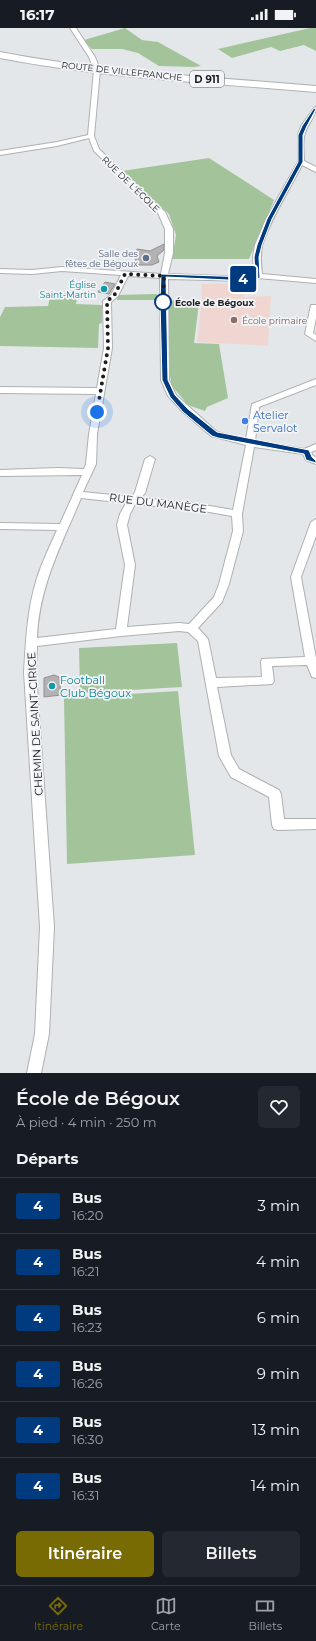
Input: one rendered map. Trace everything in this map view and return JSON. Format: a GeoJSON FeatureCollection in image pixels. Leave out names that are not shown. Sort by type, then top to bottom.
{"type":"FeatureCollection","features":[{"type":"Feature","properties":{"kind":"main road","name":"ROUTE DE VILLEFRANCHE"},"geometry":{"type":"LineString","coordinates":[[0,55],[42,63],[97,70],[316,90]]}},
{"type":"Feature","properties":{"kind":"street"},"geometry":{"type":"LineString","coordinates":[[73,28],[92,58],[97,70]]}},
{"type":"Feature","properties":{"kind":"street","name":"RUE DE L'ÉCOLE"},"geometry":{"type":"LineString","coordinates":[[97,70],[91,136],[96,150],[161,212],[169,229],[169,253],[164,276],[163,301],[165,380],[172,396],[214,434],[306,452]]}},
{"type":"Feature","properties":{"kind":"street"},"geometry":{"type":"LineString","coordinates":[[258,276],[257,257],[260,245],[270,219],[301,162],[301,135],[304,126],[316,109]]}},
{"type":"Feature","properties":{"kind":"street"},"geometry":{"type":"LineString","coordinates":[[0,153],[58,144],[91,136]]}},
{"type":"Feature","properties":{"kind":"street"},"geometry":{"type":"LineString","coordinates":[[301,162],[316,170]]}},
{"type":"Feature","properties":{"kind":"street"},"geometry":{"type":"LineString","coordinates":[[0,271],[32,272],[62,269],[125,274],[248,279],[258,276],[316,281]]}},
{"type":"Feature","properties":{"kind":"street","name":"CHEMIN DE SAINT-CIRICE"},"geometry":{"type":"LineString","coordinates":[[34,1073],[42,1034],[47,927],[30,672],[31,643],[36,601],[42,577],[91,464],[93,434],[108,348],[107,301],[114,296],[125,274]]}},
{"type":"Feature","properties":{"kind":"street"},"geometry":{"type":"LineString","coordinates":[[314,307],[309,334],[316,339]]}},
{"type":"Feature","properties":{"kind":"street"},"geometry":{"type":"LineString","coordinates":[[191,628],[218,599],[222,589],[238,531],[237,514],[249,454],[255,406],[314,385]]}},
{"type":"Feature","properties":{"kind":"street"},"geometry":{"type":"LineString","coordinates":[[0,390],[100,390]]}},
{"type":"Feature","properties":{"kind":"street"},"geometry":{"type":"LineString","coordinates":[[316,447],[309,449],[306,452],[309,458],[316,461]]}},
{"type":"Feature","properties":{"kind":"street"},"geometry":{"type":"LineString","coordinates":[[121,632],[128,597],[131,567],[121,527],[126,510],[140,493],[150,459]]}},
{"type":"Feature","properties":{"kind":"street"},"geometry":{"type":"LineString","coordinates":[[0,473],[57,471],[88,472]]}},
{"type":"Feature","properties":{"kind":"street","name":"RUE DU MANÈGE"},"geometry":{"type":"LineString","coordinates":[[79,494],[198,507],[237,514]]}},
{"type":"Feature","properties":{"kind":"street"},"geometry":{"type":"LineString","coordinates":[[316,522],[314,533],[296,577],[311,661],[316,674]]}},
{"type":"Feature","properties":{"kind":"street"},"geometry":{"type":"LineString","coordinates":[[0,526],[63,528]]}},
{"type":"Feature","properties":{"kind":"street"},"geometry":{"type":"LineString","coordinates":[[31,643],[121,632],[179,627],[191,628],[203,639],[225,756],[235,774],[275,794],[278,825],[316,824]]}},
{"type":"Feature","properties":{"kind":"street"},"geometry":{"type":"LineString","coordinates":[[211,683],[268,681],[266,662],[311,661]]}},
{"type":"Feature","properties":{"kind":"shaded area","name":"École primaire"},"geometry":{"type":"Polygon","coordinates":[[[241,283],[244,297],[271,296],[268,346],[197,342],[202,298],[201,284],[241,283]]]}},
{"type":"Feature","properties":{"kind":"green space"},"geometry":{"type":"Polygon","coordinates":[[[125,28],[142,40],[158,42],[201,66],[159,66],[138,53],[122,49],[92,49],[84,40],[125,28]]]}},
{"type":"Feature","properties":{"kind":"green space"},"geometry":{"type":"Polygon","coordinates":[[[310,28],[316,28],[316,51],[304,45],[280,51],[271,47],[232,58],[218,49],[310,28]]]}},
{"type":"Feature","properties":{"kind":"green space"},"geometry":{"type":"Polygon","coordinates":[[[209,158],[274,200],[249,259],[172,259],[176,235],[169,214],[122,171],[209,158]]]}},
{"type":"Feature","properties":{"kind":"green space"},"geometry":{"type":"Polygon","coordinates":[[[51,293],[78,293],[76,304],[102,305],[102,323],[99,324],[98,348],[0,346],[0,317],[5,307],[48,306],[51,293]]]}},
{"type":"Feature","properties":{"kind":"green space"},"geometry":{"type":"Polygon","coordinates":[[[157,294],[157,300],[117,300],[117,295],[157,294]]]}},
{"type":"Feature","properties":{"kind":"green space"},"geometry":{"type":"Polygon","coordinates":[[[166,300],[199,303],[194,343],[219,344],[228,398],[207,407],[205,411],[188,405],[172,386],[170,376],[166,300]]]}},
{"type":"Feature","properties":{"kind":"green space"},"geometry":{"type":"Polygon","coordinates":[[[177,643],[182,687],[80,693],[79,648],[177,643]]]}},
{"type":"Feature","properties":{"kind":"green space"},"geometry":{"type":"Polygon","coordinates":[[[178,691],[195,855],[67,864],[64,698],[178,691]]]}},
{"type":"Feature","properties":{"kind":"building","name":"Salle des fêtes de Bégoux"},"geometry":{"type":"Polygon","coordinates":[[[164,244],[164,250],[157,256],[159,262],[152,265],[135,265],[137,249],[150,251],[164,244]]]}},
{"type":"Feature","properties":{"kind":"building"},"geometry":{"type":"Polygon","coordinates":[[[105,282],[115,284],[109,294],[98,292],[105,282]]]}},
{"type":"Feature","properties":{"kind":"building","name":"Football Club Bégoux"},"geometry":{"type":"Polygon","coordinates":[[[54,675],[59,677],[61,695],[44,697],[44,678],[54,675]]]}},
{"type":"Feature","properties":{"kind":"bus line","name":"4"},"geometry":{"type":"LineString","coordinates":[[316,109],[304,126],[301,135],[301,162],[270,219],[260,245],[257,257],[258,276],[248,279],[164,276],[163,301],[165,380],[172,396],[214,434],[306,452],[309,458],[316,461]]}},
{"type":"Feature","properties":{"kind":"place","name":"Salle des fêtes de Bégoux"},"geometry":{"type":"Point","coordinates":[146,258]}},
{"type":"Feature","properties":{"kind":"place","name":"Église Saint-Martin"},"geometry":{"type":"Point","coordinates":[104,289]}},
{"type":"Feature","properties":{"kind":"place","name":"École de Bégoux"},"geometry":{"type":"Point","coordinates":[163,302]}},
{"type":"Feature","properties":{"kind":"place","name":"École primaire"},"geometry":{"type":"Point","coordinates":[234,320]}},
{"type":"Feature","properties":{"kind":"place","name":"Atelier Servalot"},"geometry":{"type":"Point","coordinates":[245,421]}},
{"type":"Feature","properties":{"kind":"place","name":"Football Club Bégoux"},"geometry":{"type":"Point","coordinates":[52,686]}},
{"type":"Feature","properties":{"kind":"route"},"geometry":{"type":"LineString","coordinates":[[97,412],[108,348],[107,301],[114,296],[125,274],[164,276],[163,302]]}}]}
